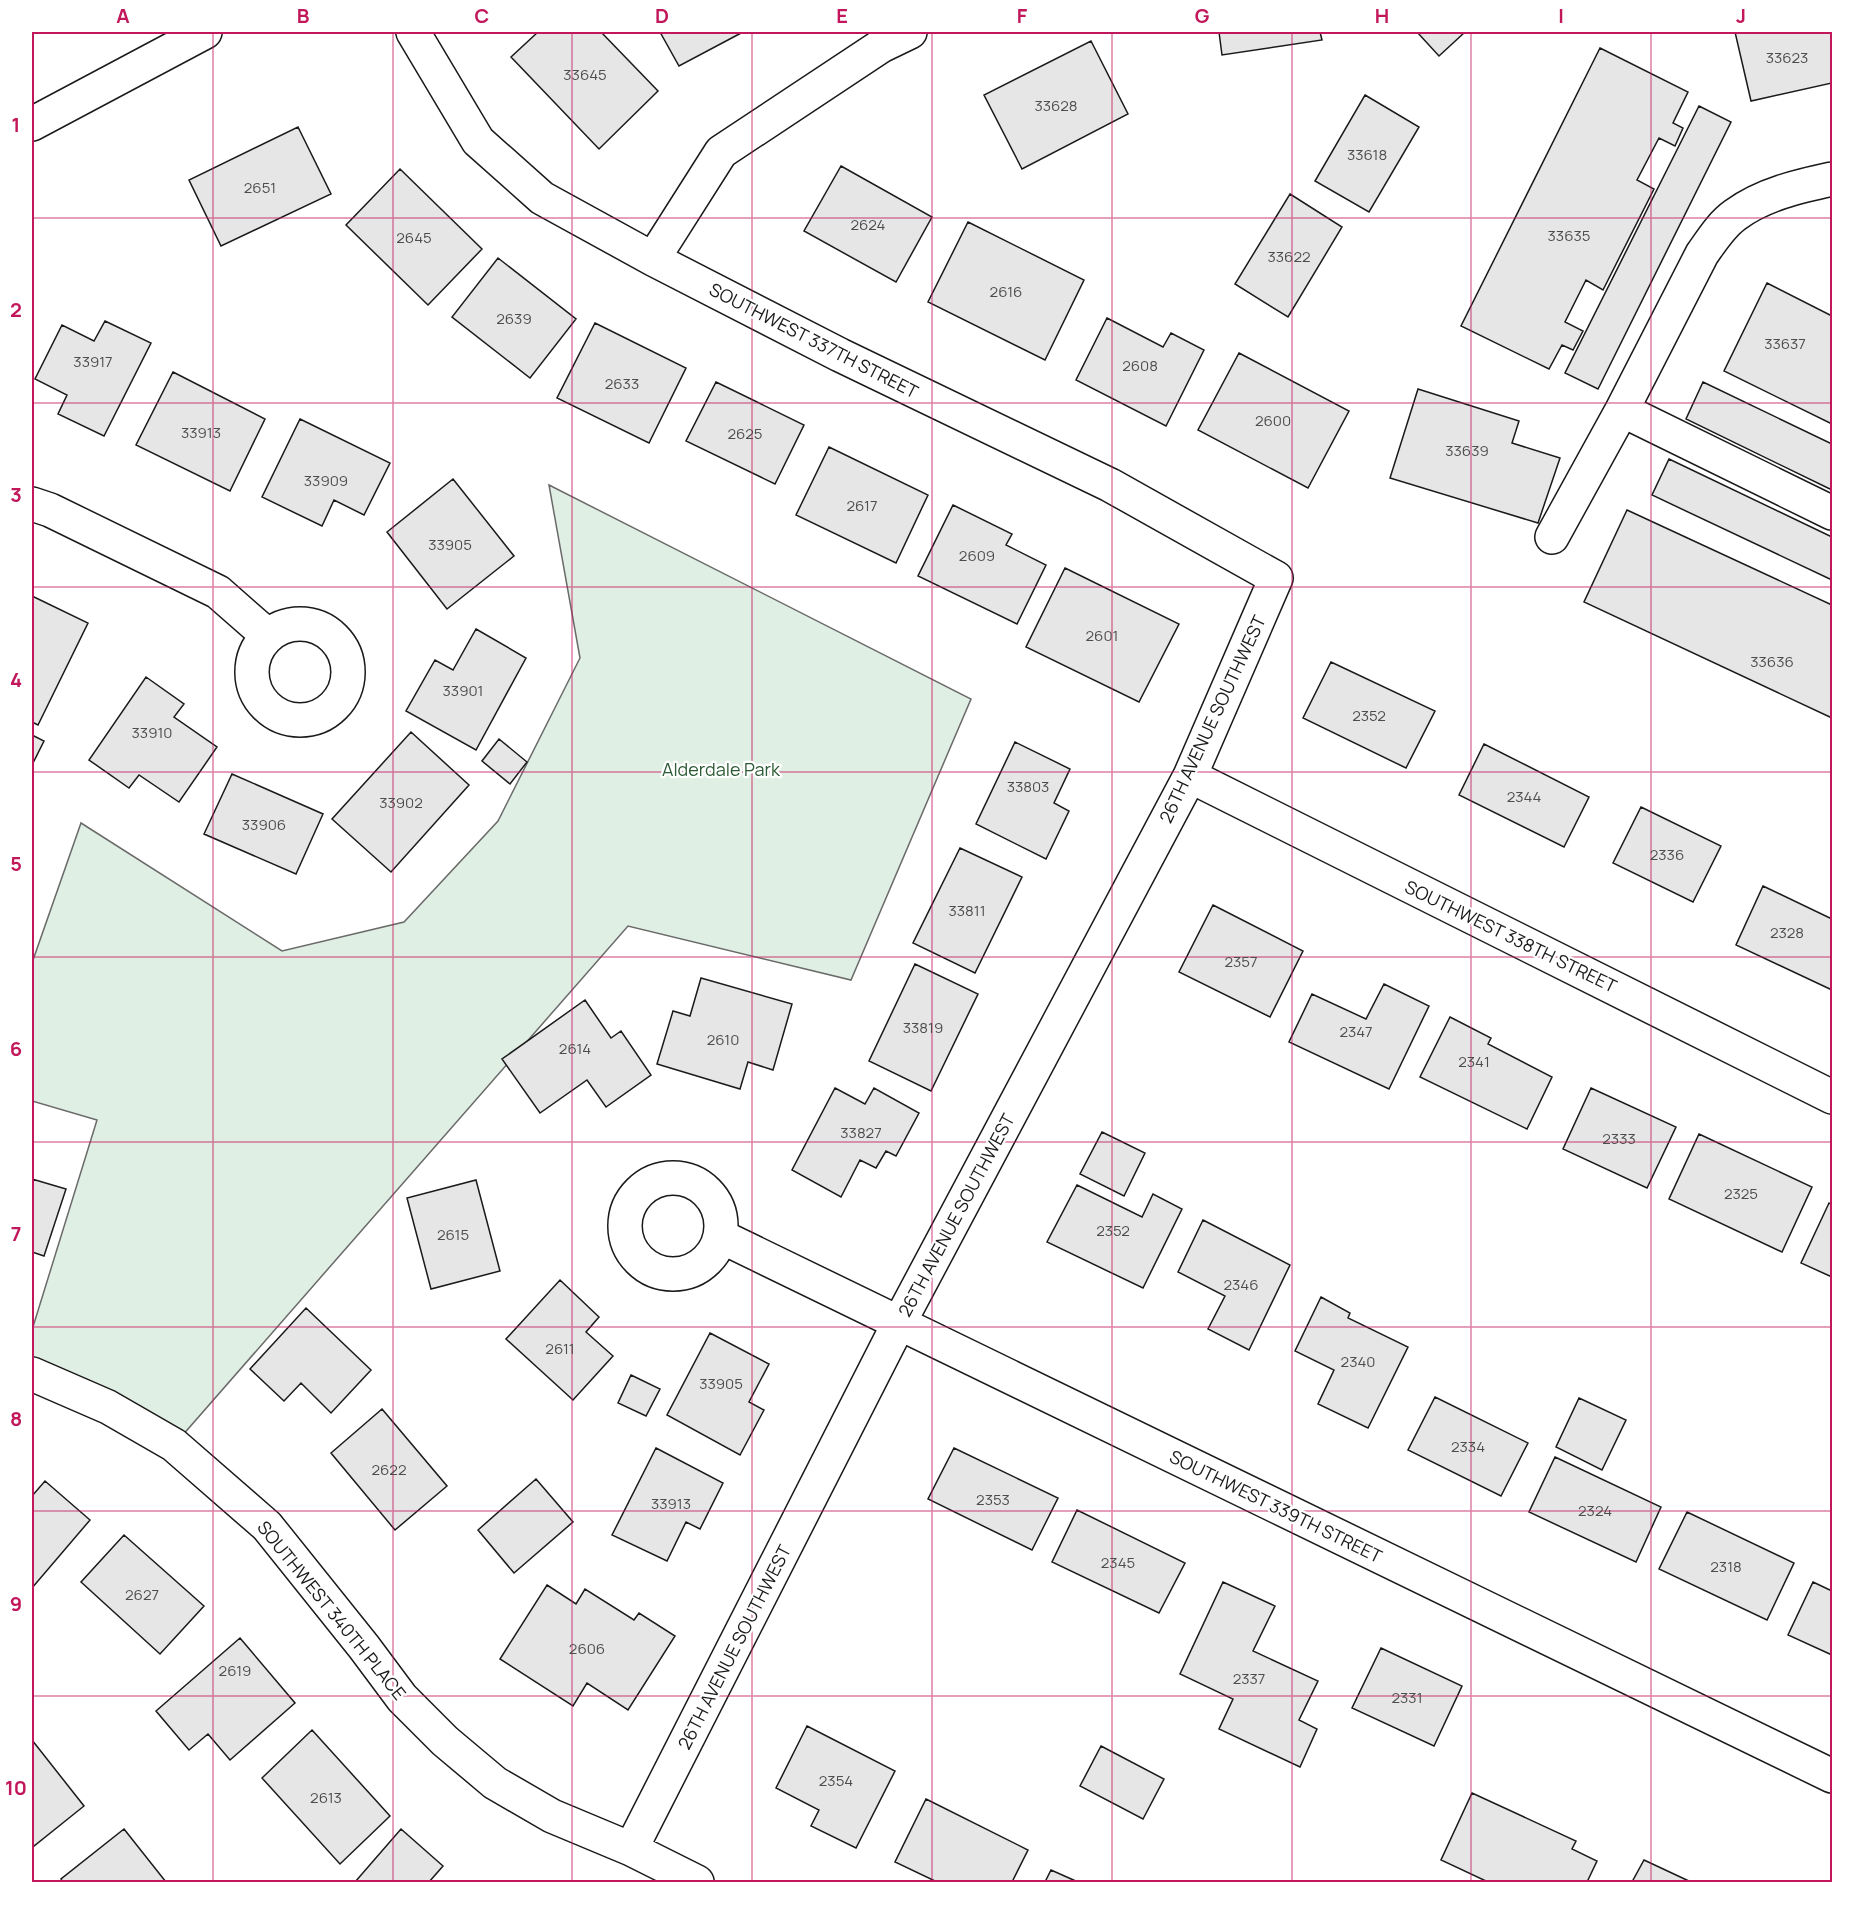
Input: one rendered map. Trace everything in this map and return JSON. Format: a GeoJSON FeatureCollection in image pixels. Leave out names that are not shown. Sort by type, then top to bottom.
{"type":"FeatureCollection","features":[{"type":"Feature","properties":{"kind":"street"},"geometry":{"type":"LineString","coordinates":[[32,124],[205,32]]}},
{"type":"Feature","properties":{"kind":"street","name":"SOUTHWEST 337TH STREET"},"geometry":{"type":"LineString","coordinates":[[413,32],[478,141],[542,198],[652,259],[840,355],[1110,485],[1276,578]]}},
{"type":"Feature","properties":{"kind":"street"},"geometry":{"type":"LineString","coordinates":[[652,259],[722,152],[881,46],[910,32]]}},
{"type":"Feature","properties":{"kind":"street"},"geometry":{"type":"LineString","coordinates":[[1552,537],[1622,410],[1702,254],[1718,231],[1735,215],[1756,202],[1808,184],[1833,179]]}},
{"type":"Feature","properties":{"kind":"street"},"geometry":{"type":"LineString","coordinates":[[1622,410],[1833,513]]}},
{"type":"Feature","properties":{"kind":"street"},"geometry":{"type":"LineString","coordinates":[[32,504],[50,510],[218,592],[267,635]]}},
{"type":"Feature","properties":{"kind":"street","name":"26TH AVENUE SOUTHWEST"},"geometry":{"type":"LineString","coordinates":[[631,1850],[899,1323],[1190,776],[1276,578]]}},
{"type":"Feature","properties":{"kind":"street","name":"SOUTHWEST 338TH STREET"},"geometry":{"type":"LineString","coordinates":[[1190,776],[1833,1096]]}},
{"type":"Feature","properties":{"kind":"street","name":"SOUTHWEST 339TH STREET"},"geometry":{"type":"LineString","coordinates":[[720,1236],[1833,1776]]}},
{"type":"Feature","properties":{"kind":"street","name":"SOUTHWEST 340TH PLACE"},"geometry":{"type":"LineString","coordinates":[[32,1374],[108,1407],[174,1445],[267,1526],[402,1698],[445,1741],[495,1783],[552,1816],[697,1882]]}},
{"type":"Feature","properties":{"kind":"green space","name":"Alderdale Park"},"geometry":{"type":"Polygon","coordinates":[[[549,485],[971,699],[851,980],[628,926],[174,1445],[32,1374],[32,1330],[97,1120],[32,1101],[32,963],[81,823],[282,951],[404,922],[498,821],[580,658],[549,485]]]}},
{"type":"Feature","properties":{"kind":"building"},"geometry":{"type":"Polygon","coordinates":[[[538,32],[601,32],[658,91],[599,149],[511,57],[538,32]]]}},
{"type":"Feature","properties":{"kind":"building"},"geometry":{"type":"Polygon","coordinates":[[[660,32],[743,32],[679,66],[660,32]]]}},
{"type":"Feature","properties":{"kind":"building"},"geometry":{"type":"Polygon","coordinates":[[[1219,32],[1320,32],[1322,40],[1222,55],[1219,32]]]}},
{"type":"Feature","properties":{"kind":"building"},"geometry":{"type":"Polygon","coordinates":[[[1417,32],[1465,32],[1439,56],[1417,32]]]}},
{"type":"Feature","properties":{"kind":"building"},"geometry":{"type":"Polygon","coordinates":[[[1735,32],[1832,32],[1832,83],[1751,101],[1735,32]]]}},
{"type":"Feature","properties":{"kind":"building"},"geometry":{"type":"Polygon","coordinates":[[[1091,41],[1128,114],[1022,169],[984,95],[1091,41]]]}},
{"type":"Feature","properties":{"kind":"building"},"geometry":{"type":"Polygon","coordinates":[[[1600,48],[1688,92],[1673,123],[1683,128],[1675,146],[1659,138],[1637,180],[1654,189],[1603,290],[1586,280],[1565,322],[1583,331],[1573,350],[1562,345],[1549,369],[1461,326],[1600,48]]]}},
{"type":"Feature","properties":{"kind":"building"},"geometry":{"type":"Polygon","coordinates":[[[1365,95],[1419,127],[1369,212],[1315,181],[1365,95]]]}},
{"type":"Feature","properties":{"kind":"building"},"geometry":{"type":"Polygon","coordinates":[[[1699,106],[1731,122],[1598,389],[1565,373],[1699,106]]]}},
{"type":"Feature","properties":{"kind":"building"},"geometry":{"type":"Polygon","coordinates":[[[298,127],[331,194],[221,246],[189,180],[298,127]]]}},
{"type":"Feature","properties":{"kind":"building"},"geometry":{"type":"Polygon","coordinates":[[[841,166],[932,217],[896,282],[804,231],[841,166]]]}},
{"type":"Feature","properties":{"kind":"building"},"geometry":{"type":"Polygon","coordinates":[[[400,169],[482,249],[428,305],[346,225],[400,169]]]}},
{"type":"Feature","properties":{"kind":"building"},"geometry":{"type":"Polygon","coordinates":[[[1290,194],[1342,227],[1288,317],[1235,284],[1290,194]]]}},
{"type":"Feature","properties":{"kind":"building"},"geometry":{"type":"Polygon","coordinates":[[[968,222],[1084,280],[1045,360],[928,302],[968,222]]]}},
{"type":"Feature","properties":{"kind":"building"},"geometry":{"type":"Polygon","coordinates":[[[498,258],[576,319],[530,378],[452,317],[498,258]]]}},
{"type":"Feature","properties":{"kind":"building"},"geometry":{"type":"Polygon","coordinates":[[[1767,283],[1832,316],[1832,424],[1724,371],[1767,283]]]}},
{"type":"Feature","properties":{"kind":"building"},"geometry":{"type":"Polygon","coordinates":[[[1107,318],[1163,347],[1171,333],[1204,350],[1166,426],[1076,380],[1107,318]]]}},
{"type":"Feature","properties":{"kind":"building"},"geometry":{"type":"Polygon","coordinates":[[[105,321],[151,343],[104,436],[58,414],[67,395],[35,379],[62,325],[94,341],[105,321]]]}},
{"type":"Feature","properties":{"kind":"building"},"geometry":{"type":"Polygon","coordinates":[[[595,323],[686,368],[649,443],[557,398],[595,323]]]}},
{"type":"Feature","properties":{"kind":"building"},"geometry":{"type":"Polygon","coordinates":[[[1239,353],[1349,411],[1308,488],[1198,430],[1239,353]]]}},
{"type":"Feature","properties":{"kind":"building"},"geometry":{"type":"Polygon","coordinates":[[[173,372],[265,419],[230,491],[136,445],[173,372]]]}},
{"type":"Feature","properties":{"kind":"building"},"geometry":{"type":"Polygon","coordinates":[[[716,382],[804,425],[775,484],[686,441],[716,382]]]}},
{"type":"Feature","properties":{"kind":"building"},"geometry":{"type":"Polygon","coordinates":[[[1703,382],[1832,444],[1832,490],[1686,419],[1703,382]]]}},
{"type":"Feature","properties":{"kind":"building"},"geometry":{"type":"Polygon","coordinates":[[[1418,389],[1519,421],[1512,443],[1560,458],[1538,523],[1390,478],[1418,389]]]}},
{"type":"Feature","properties":{"kind":"building"},"geometry":{"type":"Polygon","coordinates":[[[300,419],[390,463],[364,515],[334,500],[322,526],[262,497],[300,419]]]}},
{"type":"Feature","properties":{"kind":"building"},"geometry":{"type":"Polygon","coordinates":[[[829,447],[928,495],[896,563],[796,515],[829,447]]]}},
{"type":"Feature","properties":{"kind":"building"},"geometry":{"type":"Polygon","coordinates":[[[1669,459],[1832,537],[1832,580],[1652,495],[1669,459]]]}},
{"type":"Feature","properties":{"kind":"building"},"geometry":{"type":"Polygon","coordinates":[[[453,479],[514,556],[447,609],[387,532],[453,479]]]}},
{"type":"Feature","properties":{"kind":"building"},"geometry":{"type":"Polygon","coordinates":[[[953,505],[1012,534],[1006,545],[1046,565],[1017,624],[918,576],[953,505]]]}},
{"type":"Feature","properties":{"kind":"building"},"geometry":{"type":"Polygon","coordinates":[[[1627,510],[1832,605],[1832,718],[1584,602],[1627,510]]]}},
{"type":"Feature","properties":{"kind":"building"},"geometry":{"type":"Polygon","coordinates":[[[1065,568],[1179,624],[1139,702],[1026,647],[1065,568]]]}},
{"type":"Feature","properties":{"kind":"building"},"geometry":{"type":"Polygon","coordinates":[[[32,596],[88,623],[38,725],[32,722],[32,596]]]}},
{"type":"Feature","properties":{"kind":"building"},"geometry":{"type":"Polygon","coordinates":[[[476,629],[526,658],[476,750],[406,711],[435,660],[453,670],[476,629]]]}},
{"type":"Feature","properties":{"kind":"building"},"geometry":{"type":"Polygon","coordinates":[[[1331,662],[1435,711],[1406,768],[1303,718],[1331,662]]]}},
{"type":"Feature","properties":{"kind":"building"},"geometry":{"type":"Polygon","coordinates":[[[146,677],[184,704],[174,717],[217,747],[179,802],[139,775],[129,788],[89,760],[146,677]]]}},
{"type":"Feature","properties":{"kind":"building"},"geometry":{"type":"Polygon","coordinates":[[[411,732],[469,785],[391,872],[332,819],[411,732]]]}},
{"type":"Feature","properties":{"kind":"building"},"geometry":{"type":"Polygon","coordinates":[[[32,735],[44,741],[32,765],[32,735]]]}},
{"type":"Feature","properties":{"kind":"building"},"geometry":{"type":"Polygon","coordinates":[[[499,739],[527,762],[510,784],[482,761],[499,739]]]}},
{"type":"Feature","properties":{"kind":"building"},"geometry":{"type":"Polygon","coordinates":[[[1015,742],[1070,769],[1054,803],[1069,811],[1046,859],[976,824],[1015,742]]]}},
{"type":"Feature","properties":{"kind":"building"},"geometry":{"type":"Polygon","coordinates":[[[1484,744],[1589,797],[1564,847],[1459,795],[1484,744]]]}},
{"type":"Feature","properties":{"kind":"building"},"geometry":{"type":"Polygon","coordinates":[[[232,774],[323,814],[296,874],[204,834],[232,774]]]}},
{"type":"Feature","properties":{"kind":"building"},"geometry":{"type":"Polygon","coordinates":[[[1641,807],[1721,846],[1693,902],[1613,863],[1641,807]]]}},
{"type":"Feature","properties":{"kind":"building"},"geometry":{"type":"Polygon","coordinates":[[[960,848],[1022,877],[975,973],[913,943],[960,848]]]}},
{"type":"Feature","properties":{"kind":"building"},"geometry":{"type":"Polygon","coordinates":[[[1763,886],[1832,919],[1832,990],[1736,945],[1763,886]]]}},
{"type":"Feature","properties":{"kind":"building"},"geometry":{"type":"Polygon","coordinates":[[[1213,905],[1303,951],[1270,1017],[1179,972],[1213,905]]]}},
{"type":"Feature","properties":{"kind":"building"},"geometry":{"type":"Polygon","coordinates":[[[915,964],[978,994],[931,1091],[869,1061],[915,964]]]}},
{"type":"Feature","properties":{"kind":"building"},"geometry":{"type":"Polygon","coordinates":[[[701,978],[792,1004],[773,1070],[748,1062],[740,1089],[657,1064],[673,1011],[690,1016],[701,978]]]}},
{"type":"Feature","properties":{"kind":"building"},"geometry":{"type":"Polygon","coordinates":[[[1384,984],[1429,1006],[1389,1089],[1289,1042],[1312,994],[1366,1019],[1384,984]]]}},
{"type":"Feature","properties":{"kind":"building"},"geometry":{"type":"Polygon","coordinates":[[[585,1000],[611,1038],[621,1031],[651,1075],[606,1107],[587,1080],[540,1113],[502,1059],[585,1000]]]}},
{"type":"Feature","properties":{"kind":"building"},"geometry":{"type":"Polygon","coordinates":[[[1450,1017],[1491,1038],[1488,1044],[1552,1077],[1527,1129],[1420,1077],[1450,1017]]]}},
{"type":"Feature","properties":{"kind":"building"},"geometry":{"type":"Polygon","coordinates":[[[835,1088],[865,1104],[874,1088],[919,1113],[896,1156],[886,1151],[876,1168],[860,1160],[841,1197],[792,1170],[835,1088]]]}},
{"type":"Feature","properties":{"kind":"building"},"geometry":{"type":"Polygon","coordinates":[[[1591,1088],[1676,1127],[1647,1188],[1563,1149],[1591,1088]]]}},
{"type":"Feature","properties":{"kind":"building"},"geometry":{"type":"Polygon","coordinates":[[[1102,1132],[1145,1153],[1124,1196],[1080,1174],[1102,1132]]]}},
{"type":"Feature","properties":{"kind":"building"},"geometry":{"type":"Polygon","coordinates":[[[1699,1134],[1812,1187],[1782,1252],[1669,1199],[1699,1134]]]}},
{"type":"Feature","properties":{"kind":"building"},"geometry":{"type":"Polygon","coordinates":[[[32,1179],[66,1189],[44,1256],[32,1252],[32,1179]]]}},
{"type":"Feature","properties":{"kind":"building"},"geometry":{"type":"Polygon","coordinates":[[[476,1180],[500,1271],[431,1289],[407,1198],[476,1180]]]}},
{"type":"Feature","properties":{"kind":"building"},"geometry":{"type":"Polygon","coordinates":[[[1077,1185],[1142,1217],[1153,1194],[1182,1209],[1143,1288],[1047,1242],[1077,1185]]]}},
{"type":"Feature","properties":{"kind":"building"},"geometry":{"type":"Polygon","coordinates":[[[1829,1203],[1832,1205],[1832,1277],[1801,1263],[1829,1203]]]}},
{"type":"Feature","properties":{"kind":"building"},"geometry":{"type":"Polygon","coordinates":[[[1203,1220],[1290,1265],[1249,1350],[1208,1329],[1225,1296],[1178,1272],[1203,1220]]]}},
{"type":"Feature","properties":{"kind":"building"},"geometry":{"type":"Polygon","coordinates":[[[560,1280],[599,1317],[586,1332],[613,1356],[573,1400],[506,1339],[560,1280]]]}},
{"type":"Feature","properties":{"kind":"building"},"geometry":{"type":"Polygon","coordinates":[[[1321,1297],[1350,1313],[1348,1318],[1408,1347],[1368,1428],[1318,1404],[1334,1370],[1295,1351],[1321,1297]]]}},
{"type":"Feature","properties":{"kind":"building"},"geometry":{"type":"Polygon","coordinates":[[[306,1308],[371,1370],[331,1413],[301,1383],[284,1401],[250,1369],[306,1308]]]}},
{"type":"Feature","properties":{"kind":"building"},"geometry":{"type":"Polygon","coordinates":[[[710,1333],[769,1364],[749,1402],[764,1410],[740,1455],[667,1415],[710,1333]]]}},
{"type":"Feature","properties":{"kind":"building"},"geometry":{"type":"Polygon","coordinates":[[[631,1375],[660,1389],[646,1416],[618,1403],[631,1375]]]}},
{"type":"Feature","properties":{"kind":"building"},"geometry":{"type":"Polygon","coordinates":[[[1435,1397],[1528,1443],[1501,1496],[1408,1450],[1435,1397]]]}},
{"type":"Feature","properties":{"kind":"building"},"geometry":{"type":"Polygon","coordinates":[[[1579,1398],[1626,1420],[1602,1470],[1556,1447],[1579,1398]]]}},
{"type":"Feature","properties":{"kind":"building"},"geometry":{"type":"Polygon","coordinates":[[[382,1409],[447,1486],[395,1530],[331,1453],[382,1409]]]}},
{"type":"Feature","properties":{"kind":"building"},"geometry":{"type":"Polygon","coordinates":[[[656,1448],[723,1483],[700,1529],[686,1522],[667,1561],[612,1535],[656,1448]]]}},
{"type":"Feature","properties":{"kind":"building"},"geometry":{"type":"Polygon","coordinates":[[[954,1448],[1058,1498],[1032,1550],[928,1499],[954,1448]]]}},
{"type":"Feature","properties":{"kind":"building"},"geometry":{"type":"Polygon","coordinates":[[[1555,1457],[1661,1507],[1636,1562],[1529,1512],[1555,1457]]]}},
{"type":"Feature","properties":{"kind":"building"},"geometry":{"type":"Polygon","coordinates":[[[536,1479],[573,1522],[514,1573],[478,1530],[536,1479]]]}},
{"type":"Feature","properties":{"kind":"building"},"geometry":{"type":"Polygon","coordinates":[[[45,1481],[90,1520],[32,1588],[32,1496],[45,1481]]]}},
{"type":"Feature","properties":{"kind":"building"},"geometry":{"type":"Polygon","coordinates":[[[1077,1510],[1185,1563],[1159,1613],[1052,1562],[1077,1510]]]}},
{"type":"Feature","properties":{"kind":"building"},"geometry":{"type":"Polygon","coordinates":[[[1687,1512],[1794,1563],[1767,1620],[1659,1569],[1687,1512]]]}},
{"type":"Feature","properties":{"kind":"building"},"geometry":{"type":"Polygon","coordinates":[[[124,1535],[204,1606],[160,1654],[81,1582],[124,1535]]]}},
{"type":"Feature","properties":{"kind":"building"},"geometry":{"type":"Polygon","coordinates":[[[1223,1582],[1275,1606],[1253,1651],[1318,1681],[1299,1720],[1317,1729],[1300,1767],[1219,1729],[1233,1699],[1180,1674],[1223,1582]]]}},
{"type":"Feature","properties":{"kind":"building"},"geometry":{"type":"Polygon","coordinates":[[[1813,1582],[1832,1591],[1832,1655],[1788,1635],[1813,1582]]]}},
{"type":"Feature","properties":{"kind":"building"},"geometry":{"type":"Polygon","coordinates":[[[547,1585],[576,1604],[585,1589],[634,1620],[639,1613],[675,1636],[628,1710],[587,1683],[573,1706],[500,1659],[547,1585]]]}},
{"type":"Feature","properties":{"kind":"building"},"geometry":{"type":"Polygon","coordinates":[[[240,1638],[295,1703],[230,1760],[208,1734],[189,1750],[156,1711],[240,1638]]]}},
{"type":"Feature","properties":{"kind":"building"},"geometry":{"type":"Polygon","coordinates":[[[1381,1648],[1462,1686],[1434,1746],[1352,1708],[1381,1648]]]}},
{"type":"Feature","properties":{"kind":"building"},"geometry":{"type":"Polygon","coordinates":[[[807,1726],[895,1771],[856,1848],[811,1826],[819,1810],[776,1788],[807,1726]]]}},
{"type":"Feature","properties":{"kind":"building"},"geometry":{"type":"Polygon","coordinates":[[[312,1730],[390,1816],[340,1864],[262,1778],[312,1730]]]}},
{"type":"Feature","properties":{"kind":"building"},"geometry":{"type":"Polygon","coordinates":[[[32,1740],[84,1806],[34,1846],[32,1842],[32,1740]]]}},
{"type":"Feature","properties":{"kind":"building"},"geometry":{"type":"Polygon","coordinates":[[[1101,1746],[1164,1779],[1143,1819],[1080,1786],[1101,1746]]]}},
{"type":"Feature","properties":{"kind":"building"},"geometry":{"type":"Polygon","coordinates":[[[1472,1793],[1576,1841],[1572,1849],[1597,1861],[1587,1882],[1488,1882],[1441,1860],[1472,1793]]]}},
{"type":"Feature","properties":{"kind":"building"},"geometry":{"type":"Polygon","coordinates":[[[926,1799],[1028,1850],[1012,1882],[937,1882],[895,1862],[926,1799]]]}},
{"type":"Feature","properties":{"kind":"building"},"geometry":{"type":"Polygon","coordinates":[[[124,1829],[166,1882],[63,1882],[61,1879],[124,1829]]]}},
{"type":"Feature","properties":{"kind":"building"},"geometry":{"type":"Polygon","coordinates":[[[401,1829],[443,1866],[429,1882],[355,1882],[401,1829]]]}},
{"type":"Feature","properties":{"kind":"building"},"geometry":{"type":"Polygon","coordinates":[[[1644,1860],[1691,1882],[1632,1882],[1644,1860]]]}},
{"type":"Feature","properties":{"kind":"building"},"geometry":{"type":"Polygon","coordinates":[[[1051,1870],[1078,1882],[1045,1882],[1051,1870]]]}}]}
